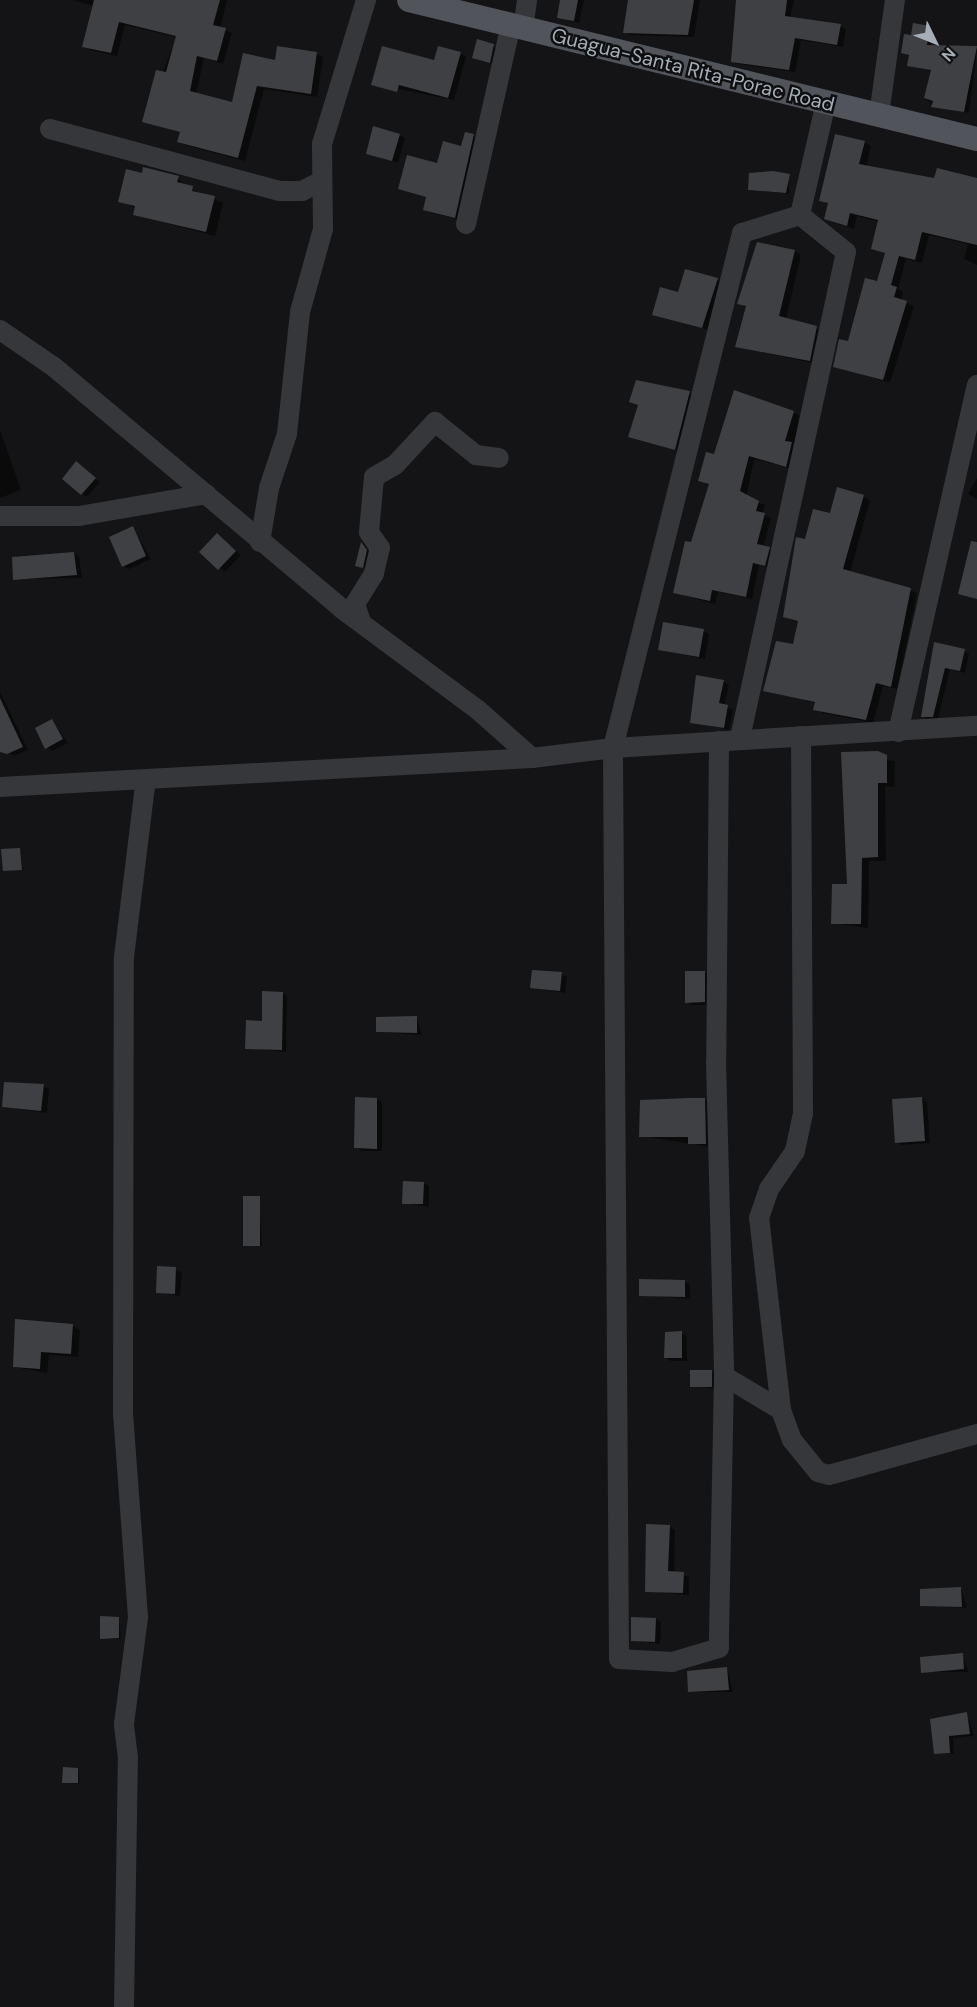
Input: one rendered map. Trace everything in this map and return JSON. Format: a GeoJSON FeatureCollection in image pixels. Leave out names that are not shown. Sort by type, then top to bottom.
{"type":"FeatureCollection","features":[{"type":"Feature","properties":{"kind":"main road","name":"Guagua-Santa Rita-Porac Road"},"geometry":{"type":"LineString","coordinates":[[409,0],[977,139]]}},
{"type":"Feature","properties":{"kind":"street"},"geometry":{"type":"LineString","coordinates":[[260,542],[287,434],[300,312],[322,229],[320,182],[322,144],[366,0]]}},
{"type":"Feature","properties":{"kind":"street"},"geometry":{"type":"LineString","coordinates":[[466,224],[517,27],[527,0]]}},
{"type":"Feature","properties":{"kind":"street"},"geometry":{"type":"LineString","coordinates":[[879,115],[895,0]]}},
{"type":"Feature","properties":{"kind":"street"},"geometry":{"type":"LineString","coordinates":[[800,215],[826,102]]}},
{"type":"Feature","properties":{"kind":"street"},"geometry":{"type":"LineString","coordinates":[[50,129],[279,191],[302,191],[320,182]]}},
{"type":"Feature","properties":{"kind":"street"},"geometry":{"type":"LineString","coordinates":[[740,739],[846,252],[800,215]]}},
{"type":"Feature","properties":{"kind":"street"},"geometry":{"type":"LineString","coordinates":[[719,741],[716,1062],[724,1376],[719,1648],[672,1662],[619,1659],[613,748],[742,233],[800,215]]}},
{"type":"Feature","properties":{"kind":"street"},"geometry":{"type":"LineString","coordinates":[[0,330],[54,367],[260,542],[532,758]]}},
{"type":"Feature","properties":{"kind":"street"},"geometry":{"type":"LineString","coordinates":[[898,732],[977,385]]}},
{"type":"Feature","properties":{"kind":"street"},"geometry":{"type":"LineString","coordinates":[[361,622],[355,604],[374,573],[380,548],[369,532],[374,477],[396,465],[435,422],[476,455],[499,458]]}},
{"type":"Feature","properties":{"kind":"street"},"geometry":{"type":"LineString","coordinates":[[0,516],[79,516],[206,494]]}},
{"type":"Feature","properties":{"kind":"street"},"geometry":{"type":"LineString","coordinates":[[0,787],[532,758],[613,748],[977,726]]}},
{"type":"Feature","properties":{"kind":"street"},"geometry":{"type":"LineString","coordinates":[[801,736],[803,1113],[795,1151],[769,1189],[759,1218],[781,1410],[792,1440],[818,1472],[829,1475],[977,1434]]}},
{"type":"Feature","properties":{"kind":"street"},"geometry":{"type":"LineString","coordinates":[[124,2007],[128,1758],[124,1724],[138,1617],[123,1415],[124,980],[146,779]]}},
{"type":"Feature","properties":{"kind":"street"},"geometry":{"type":"LineString","coordinates":[[724,1376],[781,1410]]}},
{"type":"Feature","properties":{"kind":"building"},"geometry":{"type":"Polygon","coordinates":[[[94,0],[220,0],[213,25],[226,28],[217,61],[197,56],[190,91],[232,102],[243,53],[275,60],[277,46],[317,52],[311,94],[257,86],[238,158],[177,142],[180,132],[142,122],[156,70],[166,72],[176,36],[119,22],[111,53],[82,47],[94,0]]]}},
{"type":"Feature","properties":{"kind":"building"},"geometry":{"type":"Polygon","coordinates":[[[560,0],[578,0],[574,21],[557,18],[560,0]]]}},
{"type":"Feature","properties":{"kind":"building"},"geometry":{"type":"Polygon","coordinates":[[[628,0],[694,0],[688,35],[623,33],[628,0]]]}},
{"type":"Feature","properties":{"kind":"building"},"geometry":{"type":"Polygon","coordinates":[[[736,0],[787,0],[785,16],[841,24],[837,45],[795,38],[789,70],[731,62],[736,0]]]}},
{"type":"Feature","properties":{"kind":"building"},"geometry":{"type":"Polygon","coordinates":[[[913,23],[930,26],[927,45],[977,46],[964,112],[931,107],[933,101],[924,98],[931,70],[907,66],[909,55],[901,53],[904,34],[911,35],[913,23]]]}},
{"type":"Feature","properties":{"kind":"building"},"geometry":{"type":"Polygon","coordinates":[[[477,39],[494,44],[490,63],[472,58],[477,39]]]}},
{"type":"Feature","properties":{"kind":"building"},"geometry":{"type":"Polygon","coordinates":[[[382,46],[434,60],[438,46],[461,52],[448,98],[399,85],[397,92],[371,85],[382,46]]]}},
{"type":"Feature","properties":{"kind":"building"},"geometry":{"type":"Polygon","coordinates":[[[373,126],[400,134],[392,161],[366,154],[373,126]]]}},
{"type":"Feature","properties":{"kind":"building"},"geometry":{"type":"Polygon","coordinates":[[[465,132],[474,134],[455,218],[423,210],[426,197],[398,189],[407,155],[437,163],[443,141],[461,146],[465,132]]]}},
{"type":"Feature","properties":{"kind":"building"},"geometry":{"type":"Polygon","coordinates":[[[835,134],[865,141],[859,164],[934,178],[937,168],[977,178],[977,245],[922,232],[915,260],[899,256],[891,285],[897,287],[894,297],[907,301],[883,380],[833,367],[839,339],[848,341],[865,278],[877,281],[885,253],[871,249],[878,220],[850,213],[847,226],[824,219],[828,203],[819,201],[835,134]]]}},
{"type":"Feature","properties":{"kind":"building"},"geometry":{"type":"Polygon","coordinates":[[[143,167],[179,176],[177,182],[193,186],[192,191],[215,196],[206,232],[133,215],[135,206],[118,202],[126,169],[142,173],[143,167]]]}},
{"type":"Feature","properties":{"kind":"building"},"geometry":{"type":"Polygon","coordinates":[[[773,171],[790,174],[786,193],[748,190],[749,173],[773,171]]]}},
{"type":"Feature","properties":{"kind":"building"},"geometry":{"type":"Polygon","coordinates":[[[757,242],[795,250],[779,316],[817,326],[810,361],[735,347],[746,306],[737,304],[757,242]]]}},
{"type":"Feature","properties":{"kind":"building"},"geometry":{"type":"Polygon","coordinates":[[[685,269],[718,278],[702,328],[652,315],[660,287],[678,292],[685,269]]]}},
{"type":"Feature","properties":{"kind":"building"},"geometry":{"type":"Polygon","coordinates":[[[636,380],[690,391],[675,450],[628,437],[638,405],[629,402],[636,380]]]}},
{"type":"Feature","properties":{"kind":"building"},"geometry":{"type":"Polygon","coordinates":[[[734,390],[794,411],[785,441],[792,442],[786,467],[749,456],[740,491],[759,501],[756,511],[765,513],[757,544],[770,547],[765,566],[753,563],[746,597],[712,590],[710,601],[673,593],[685,541],[691,542],[709,484],[698,481],[706,452],[714,454],[734,390]]]}},
{"type":"Feature","properties":{"kind":"building"},"geometry":{"type":"Polygon","coordinates":[[[76,461],[96,478],[81,495],[62,479],[76,461]]]}},
{"type":"Feature","properties":{"kind":"building"},"geometry":{"type":"Polygon","coordinates":[[[837,487],[864,495],[843,569],[911,588],[891,687],[876,683],[866,720],[813,710],[815,702],[763,691],[776,641],[793,644],[798,621],[783,617],[796,537],[805,539],[813,509],[830,513],[837,487]]]}},
{"type":"Feature","properties":{"kind":"building"},"geometry":{"type":"Polygon","coordinates":[[[133,526],[146,556],[122,567],[109,537],[133,526]]]}},
{"type":"Feature","properties":{"kind":"building"},"geometry":{"type":"Polygon","coordinates":[[[217,533],[236,551],[218,570],[199,552],[217,533]]]}},
{"type":"Feature","properties":{"kind":"building"},"geometry":{"type":"Polygon","coordinates":[[[971,541],[977,542],[977,599],[958,594],[971,541]]]}},
{"type":"Feature","properties":{"kind":"building"},"geometry":{"type":"Polygon","coordinates":[[[361,542],[367,550],[363,568],[355,566],[361,542]]]}},
{"type":"Feature","properties":{"kind":"building"},"geometry":{"type":"Polygon","coordinates":[[[74,552],[77,575],[13,580],[12,557],[74,552]]]}},
{"type":"Feature","properties":{"kind":"building"},"geometry":{"type":"Polygon","coordinates":[[[663,622],[704,629],[699,657],[658,650],[663,622]]]}},
{"type":"Feature","properties":{"kind":"building"},"geometry":{"type":"Polygon","coordinates":[[[934,642],[965,649],[960,671],[945,668],[933,717],[921,717],[934,642]]]}},
{"type":"Feature","properties":{"kind":"building"},"geometry":{"type":"Polygon","coordinates":[[[696,675],[724,680],[719,703],[728,705],[724,728],[690,723],[696,675]]]}},
{"type":"Feature","properties":{"kind":"building"},"geometry":{"type":"Polygon","coordinates":[[[0,698],[23,747],[7,754],[0,752],[0,698]]]}},
{"type":"Feature","properties":{"kind":"building"},"geometry":{"type":"Polygon","coordinates":[[[52,719],[63,739],[45,749],[35,728],[52,719]]]}},
{"type":"Feature","properties":{"kind":"building"},"geometry":{"type":"Polygon","coordinates":[[[878,751],[887,755],[887,783],[878,783],[878,857],[862,858],[861,924],[831,924],[832,884],[847,884],[841,752],[878,751]]]}},
{"type":"Feature","properties":{"kind":"building"},"geometry":{"type":"Polygon","coordinates":[[[20,848],[22,870],[3,871],[1,849],[20,848]]]}},
{"type":"Feature","properties":{"kind":"building"},"geometry":{"type":"Polygon","coordinates":[[[532,970],[562,972],[560,991],[530,988],[532,970]]]}},
{"type":"Feature","properties":{"kind":"building"},"geometry":{"type":"Polygon","coordinates":[[[685,971],[705,971],[705,1002],[685,1003],[685,971]]]}},
{"type":"Feature","properties":{"kind":"building"},"geometry":{"type":"Polygon","coordinates":[[[262,991],[283,992],[282,1050],[245,1049],[246,1020],[262,1021],[262,991]]]}},
{"type":"Feature","properties":{"kind":"building"},"geometry":{"type":"Polygon","coordinates":[[[417,1016],[417,1033],[376,1032],[376,1017],[417,1016]]]}},
{"type":"Feature","properties":{"kind":"building"},"geometry":{"type":"Polygon","coordinates":[[[4,1082],[44,1084],[41,1111],[2,1107],[4,1082]]]}},
{"type":"Feature","properties":{"kind":"building"},"geometry":{"type":"Polygon","coordinates":[[[355,1097],[377,1098],[377,1149],[354,1148],[355,1097]]]}},
{"type":"Feature","properties":{"kind":"building"},"geometry":{"type":"Polygon","coordinates":[[[922,1097],[925,1141],[895,1143],[892,1099],[922,1097]]]}},
{"type":"Feature","properties":{"kind":"building"},"geometry":{"type":"Polygon","coordinates":[[[705,1098],[706,1144],[688,1144],[688,1137],[639,1137],[640,1100],[705,1098]]]}},
{"type":"Feature","properties":{"kind":"building"},"geometry":{"type":"Polygon","coordinates":[[[403,1181],[424,1182],[423,1204],[402,1204],[403,1181]]]}},
{"type":"Feature","properties":{"kind":"building"},"geometry":{"type":"Polygon","coordinates":[[[243,1196],[260,1196],[260,1246],[243,1246],[243,1196]]]}},
{"type":"Feature","properties":{"kind":"building"},"geometry":{"type":"Polygon","coordinates":[[[157,1266],[176,1267],[175,1294],[156,1293],[157,1266]]]}},
{"type":"Feature","properties":{"kind":"building"},"geometry":{"type":"Polygon","coordinates":[[[639,1279],[685,1280],[685,1297],[639,1296],[639,1279]]]}},
{"type":"Feature","properties":{"kind":"building"},"geometry":{"type":"Polygon","coordinates":[[[15,1319],[73,1324],[71,1354],[41,1352],[40,1369],[13,1367],[15,1319]]]}},
{"type":"Feature","properties":{"kind":"building"},"geometry":{"type":"Polygon","coordinates":[[[682,1331],[682,1358],[664,1358],[665,1332],[682,1331]]]}},
{"type":"Feature","properties":{"kind":"building"},"geometry":{"type":"Polygon","coordinates":[[[690,1370],[712,1370],[712,1387],[690,1387],[690,1370]]]}},
{"type":"Feature","properties":{"kind":"building"},"geometry":{"type":"Polygon","coordinates":[[[646,1524],[670,1525],[668,1571],[684,1572],[683,1593],[645,1592],[646,1524]]]}},
{"type":"Feature","properties":{"kind":"building"},"geometry":{"type":"Polygon","coordinates":[[[961,1587],[962,1607],[920,1606],[920,1589],[961,1587]]]}},
{"type":"Feature","properties":{"kind":"building"},"geometry":{"type":"Polygon","coordinates":[[[100,1616],[119,1617],[119,1638],[100,1639],[100,1616]]]}},
{"type":"Feature","properties":{"kind":"building"},"geometry":{"type":"Polygon","coordinates":[[[631,1617],[656,1618],[655,1642],[631,1641],[631,1617]]]}},
{"type":"Feature","properties":{"kind":"building"},"geometry":{"type":"Polygon","coordinates":[[[963,1653],[964,1669],[921,1673],[920,1657],[963,1653]]]}},
{"type":"Feature","properties":{"kind":"building"},"geometry":{"type":"Polygon","coordinates":[[[727,1667],[729,1690],[688,1692],[687,1671],[727,1667]]]}},
{"type":"Feature","properties":{"kind":"building"},"geometry":{"type":"Polygon","coordinates":[[[967,1712],[970,1734],[949,1736],[950,1753],[934,1754],[930,1719],[967,1712]]]}},
{"type":"Feature","properties":{"kind":"building"},"geometry":{"type":"Polygon","coordinates":[[[63,1767],[78,1768],[78,1783],[62,1783],[63,1767]]]}}]}
